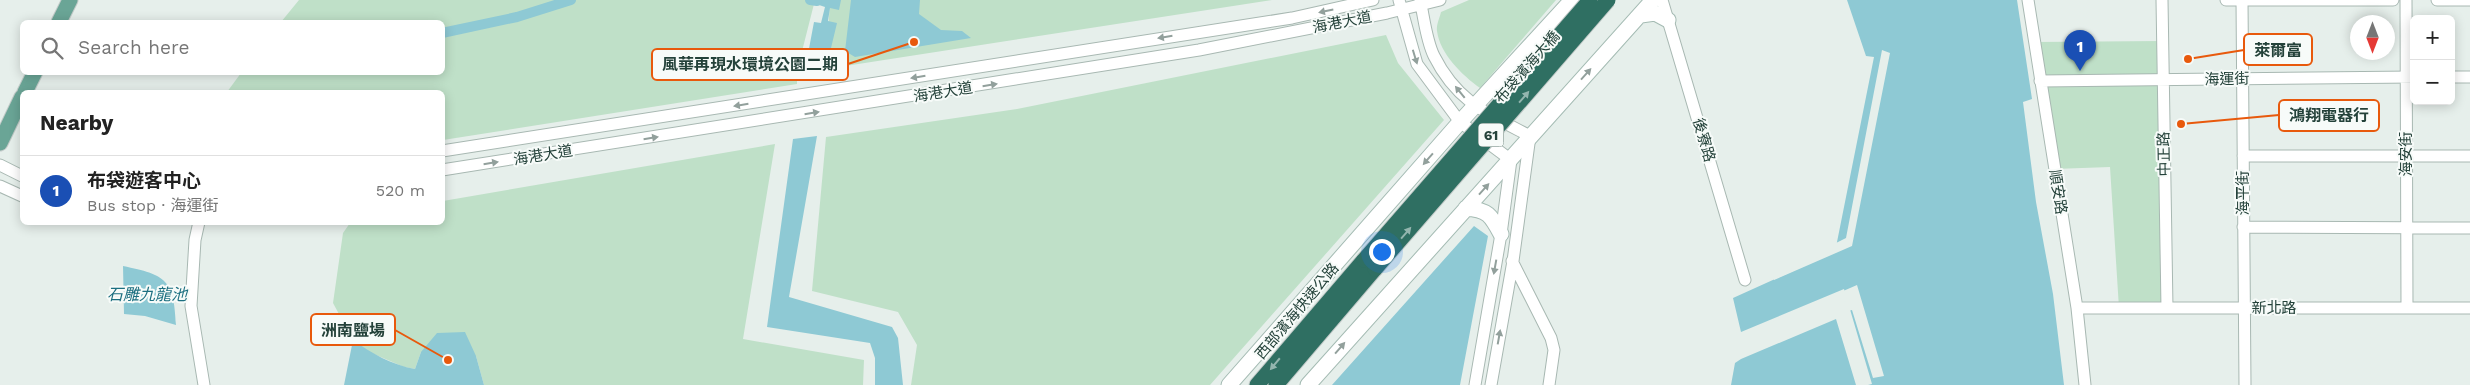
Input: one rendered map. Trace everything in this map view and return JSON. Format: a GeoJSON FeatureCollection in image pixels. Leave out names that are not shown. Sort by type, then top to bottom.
{"type":"FeatureCollection","features":[{"type":"Feature","properties":{"kind":"highway","name":"布袋濱海大橋"},"geometry":{"type":"LineString","coordinates":[[1369,265],[1590,0]]}},
{"type":"Feature","properties":{"kind":"highway","name":"布袋濱海大橋"},"geometry":{"type":"LineString","coordinates":[[1369,265],[1608,0]]}},
{"type":"Feature","properties":{"kind":"highway","name":"西部濱海快速公路"},"geometry":{"type":"LineString","coordinates":[[1257,385],[1369,265]]}},
{"type":"Feature","properties":{"kind":"highway","name":"61"},"geometry":{"type":"LineString","coordinates":[[1276,385],[1369,265]]}},
{"type":"Feature","properties":{"kind":"main road"},"geometry":{"type":"LineString","coordinates":[[60,20],[70,0]]}},
{"type":"Feature","properties":{"kind":"main road"},"geometry":{"type":"LineString","coordinates":[[26,90],[33,75]]}},
{"type":"Feature","properties":{"kind":"main road"},"geometry":{"type":"LineString","coordinates":[[2,137],[20,101]]}},
{"type":"Feature","properties":{"kind":"street","name":"海港大道"},"geometry":{"type":"LineString","coordinates":[[445,151],[1292,18],[1373,0]]}},
{"type":"Feature","properties":{"kind":"street","name":"海港大道"},"geometry":{"type":"LineString","coordinates":[[445,170],[1180,53],[1401,5],[1440,0]]}},
{"type":"Feature","properties":{"kind":"street"},"geometry":{"type":"LineString","coordinates":[[1308,385],[1653,0]]}},
{"type":"Feature","properties":{"kind":"street","name":"後寮路"},"geometry":{"type":"LineString","coordinates":[[1662,0],[1745,280]]}},
{"type":"Feature","properties":{"kind":"street","name":"順安路"},"geometry":{"type":"LineString","coordinates":[[2028,0],[2077,308],[2086,385]]}},
{"type":"Feature","properties":{"kind":"street","name":"中正路"},"geometry":{"type":"LineString","coordinates":[[2162,0],[2167,308]]}},
{"type":"Feature","properties":{"kind":"street"},"geometry":{"type":"LineString","coordinates":[[2226,0],[2393,0]]}},
{"type":"Feature","properties":{"kind":"street","name":"海平街"},"geometry":{"type":"LineString","coordinates":[[2242,0],[2245,385]]}},
{"type":"Feature","properties":{"kind":"street","name":"海安街"},"geometry":{"type":"LineString","coordinates":[[2406,0],[2410,77],[2406,156],[2407,308]]}},
{"type":"Feature","properties":{"kind":"street"},"geometry":{"type":"LineString","coordinates":[[2437,0],[2470,0]]}},
{"type":"Feature","properties":{"kind":"street"},"geometry":{"type":"LineString","coordinates":[[1229,385],[1460,122],[1572,2]]}},
{"type":"Feature","properties":{"kind":"street"},"geometry":{"type":"LineString","coordinates":[[1420,3],[1433,56],[1462,97],[1475,107],[1530,136]]}},
{"type":"Feature","properties":{"kind":"street"},"geometry":{"type":"LineString","coordinates":[[1401,5],[1417,64],[1460,122],[1510,160]]}},
{"type":"Feature","properties":{"kind":"street"},"geometry":{"type":"LineString","coordinates":[[1641,15],[1655,13],[1668,20]]}},
{"type":"Feature","properties":{"kind":"street","name":"海運街"},"geometry":{"type":"LineString","coordinates":[[2040,81],[2410,77]]}},
{"type":"Feature","properties":{"kind":"street"},"geometry":{"type":"LineString","coordinates":[[2455,77],[2470,77]]}},
{"type":"Feature","properties":{"kind":"street"},"geometry":{"type":"LineString","coordinates":[[1491,385],[1513,261],[1530,136]]}},
{"type":"Feature","properties":{"kind":"street"},"geometry":{"type":"LineString","coordinates":[[2243,156],[2470,156]]}},
{"type":"Feature","properties":{"kind":"street"},"geometry":{"type":"LineString","coordinates":[[1475,385],[1501,234],[1510,160]]}},
{"type":"Feature","properties":{"kind":"street"},"geometry":{"type":"LineString","coordinates":[[0,165],[20,175]]}},
{"type":"Feature","properties":{"kind":"street"},"geometry":{"type":"LineString","coordinates":[[0,186],[20,195]]}},
{"type":"Feature","properties":{"kind":"street"},"geometry":{"type":"LineString","coordinates":[[1466,208],[1480,210],[1491,216],[1501,234],[1554,350],[1549,385]]}},
{"type":"Feature","properties":{"kind":"street"},"geometry":{"type":"LineString","coordinates":[[198,225],[195,240],[191,306],[204,385]]}},
{"type":"Feature","properties":{"kind":"street"},"geometry":{"type":"LineString","coordinates":[[2243,227],[2470,228]]}},
{"type":"Feature","properties":{"kind":"street","name":"新北路"},"geometry":{"type":"LineString","coordinates":[[2077,308],[2470,308]]}},
{"type":"Feature","properties":{"kind":"green space"},"geometry":{"type":"Polygon","coordinates":[[[299,0],[815,0],[797,71],[797,84],[445,140],[445,90],[228,90],[240,75],[445,75],[445,20],[283,20],[299,0]]]}},
{"type":"Feature","properties":{"kind":"green space"},"geometry":{"type":"Polygon","coordinates":[[[830,0],[1272,0],[826,69],[830,0]]]}},
{"type":"Feature","properties":{"kind":"green space"},"geometry":{"type":"Polygon","coordinates":[[[1469,0],[1556,0],[1480,88],[1466,77],[1447,56],[1442,48],[1437,31],[1441,12],[1469,0]]]}},
{"type":"Feature","properties":{"kind":"green space"},"geometry":{"type":"Polygon","coordinates":[[[1386,35],[1398,63],[1444,120],[1210,385],[911,385],[917,345],[898,312],[812,291],[826,137],[1017,109],[1386,35]]]}},
{"type":"Feature","properties":{"kind":"green space"},"geometry":{"type":"Polygon","coordinates":[[[2162,41],[2167,308],[2119,308],[2110,167],[2054,169],[2034,42],[2162,41]]]}},
{"type":"Feature","properties":{"kind":"green space"},"geometry":{"type":"Polygon","coordinates":[[[775,144],[743,339],[864,360],[863,385],[484,385],[476,356],[421,352],[415,369],[404,367],[369,352],[353,340],[333,303],[343,233],[349,225],[445,225],[445,201],[775,144]]]}},
{"type":"Feature","properties":{"kind":"water"},"geometry":{"type":"Polygon","coordinates":[[[817,0],[841,0],[839,10],[830,8],[828,21],[837,23],[826,69],[805,70],[814,22],[821,23],[825,7],[816,4],[817,0]]]}},
{"type":"Feature","properties":{"kind":"water"},"geometry":{"type":"Polygon","coordinates":[[[851,0],[920,0],[919,14],[941,30],[962,31],[971,38],[855,57],[845,51],[851,0]]]}},
{"type":"Feature","properties":{"kind":"water"},"geometry":{"type":"Polygon","coordinates":[[[1847,0],[2017,0],[2032,99],[2023,102],[2036,202],[2053,294],[2064,385],[1868,385],[1872,384],[1844,289],[1741,332],[1733,298],[1835,252],[1874,57],[1866,56],[1847,0]]]}},
{"type":"Feature","properties":{"kind":"water"},"geometry":{"type":"Polygon","coordinates":[[[817,136],[789,297],[892,327],[898,338],[903,385],[875,385],[875,358],[870,343],[767,327],[793,139],[817,136]]]}},
{"type":"Feature","properties":{"kind":"water"},"geometry":{"type":"Polygon","coordinates":[[[1474,226],[1488,236],[1460,385],[1332,385],[1474,226]]]}},
{"type":"Feature","properties":{"kind":"water","name":"石雕九龍池"},"geometry":{"type":"Polygon","coordinates":[[[123,266],[158,276],[165,282],[170,288],[173,298],[176,325],[145,316],[124,314],[123,266]]]}},
{"type":"Feature","properties":{"kind":"water"},"geometry":{"type":"Polygon","coordinates":[[[1836,319],[1856,385],[1731,385],[1735,363],[1741,359],[1836,319]]]}},
{"type":"Feature","properties":{"kind":"water"},"geometry":{"type":"Polygon","coordinates":[[[465,332],[476,356],[484,385],[344,385],[353,340],[382,358],[398,365],[415,369],[421,352],[437,333],[465,332]]]}},
{"type":"Feature","properties":{"kind":"pier"},"geometry":{"type":"Polygon","coordinates":[[[1882,50],[1890,53],[1852,246],[1774,280],[1773,277],[1832,251],[1834,244],[1846,238],[1882,50]]]}},
{"type":"Feature","properties":{"kind":"pier"},"geometry":{"type":"Polygon","coordinates":[[[1857,285],[1884,376],[1873,378],[1852,310],[1848,311],[1842,292],[1760,327],[1857,285]]]}},
{"type":"Feature","properties":{"kind":"waterway"},"geometry":{"type":"LineString","coordinates":[[445,32],[517,17],[571,0]]}},
{"type":"Feature","properties":{"kind":"waterway"},"geometry":{"type":"LineString","coordinates":[[810,0],[817,1]]}},
{"type":"Feature","properties":{"kind":"place","name":"風華再現水環境公園二期"},"geometry":{"type":"Point","coordinates":[914,42]}},
{"type":"Feature","properties":{"kind":"place","name":"萊爾富"},"geometry":{"type":"Point","coordinates":[2188,59]}},
{"type":"Feature","properties":{"kind":"place","name":"布袋遊客中心"},"geometry":{"type":"Point","coordinates":[2080,71]}},
{"type":"Feature","properties":{"kind":"place","name":"鴻翔電器行"},"geometry":{"type":"Point","coordinates":[2181,124]}},
{"type":"Feature","properties":{"kind":"place","name":"洲南鹽場"},"geometry":{"type":"Point","coordinates":[448,360]}}]}
